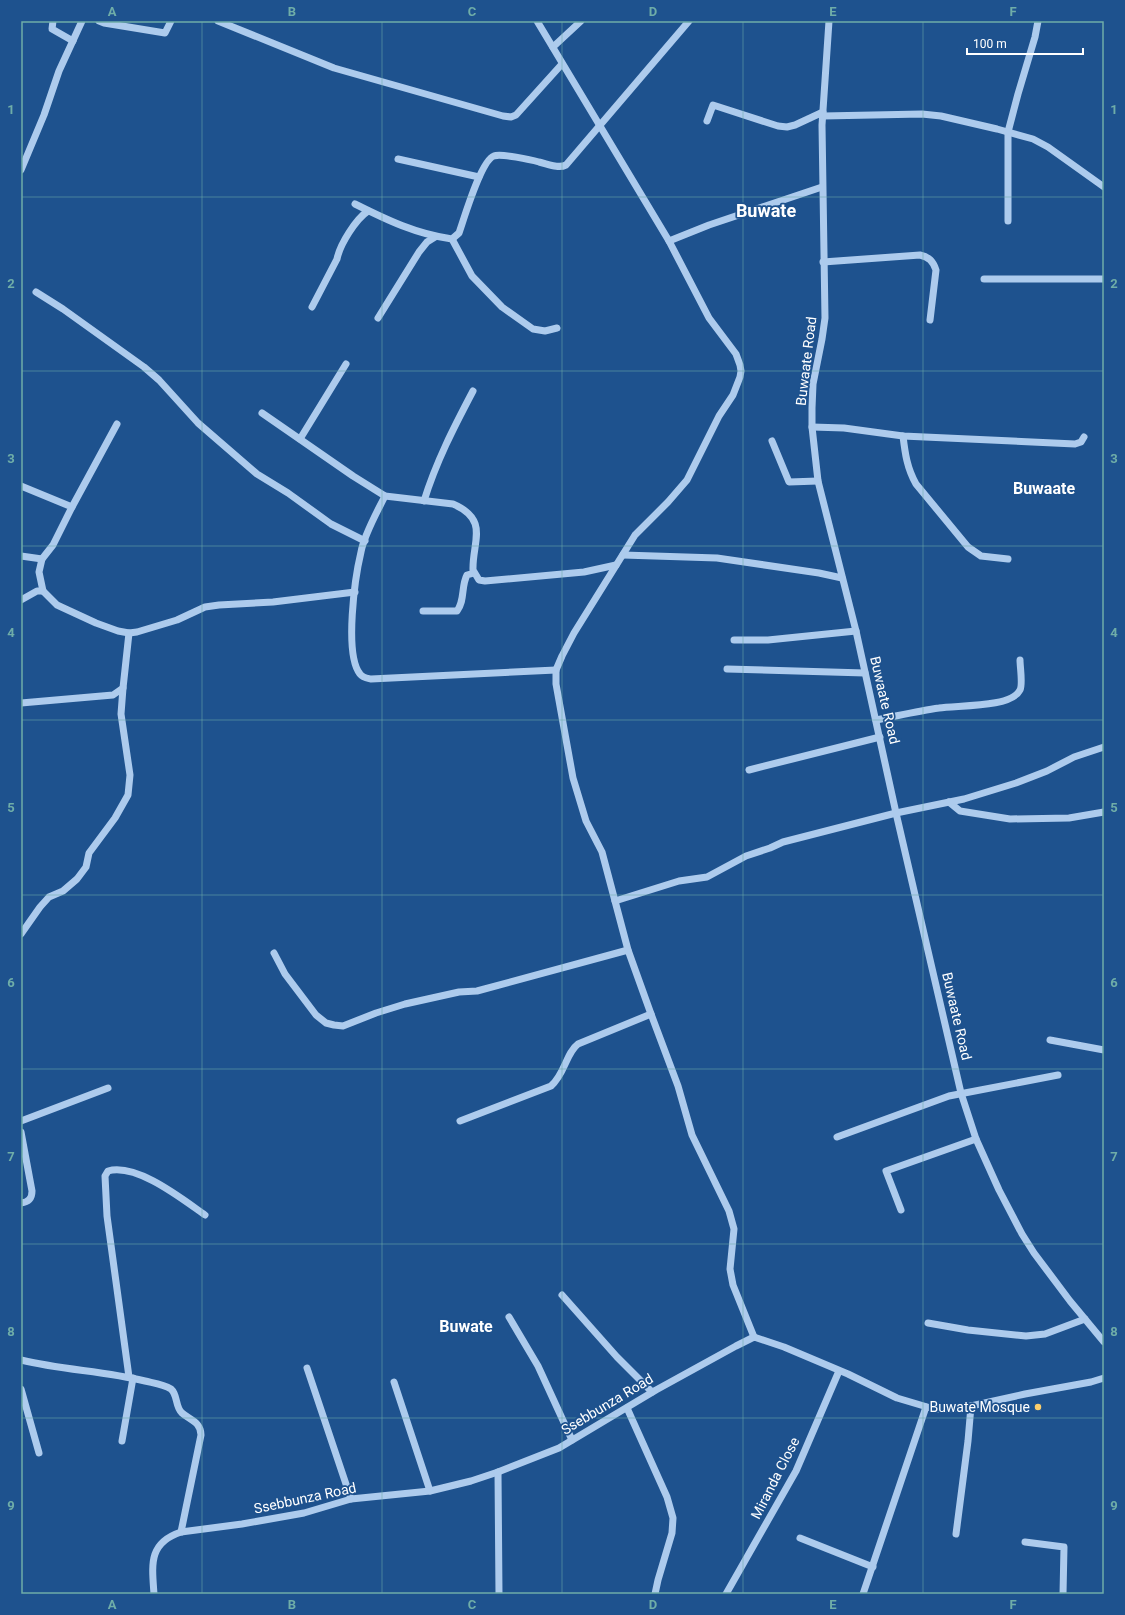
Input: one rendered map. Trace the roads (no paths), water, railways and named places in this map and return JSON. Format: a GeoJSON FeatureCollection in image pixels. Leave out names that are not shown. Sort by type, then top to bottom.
{"type":"FeatureCollection","features":[{"type":"Feature","properties":{"kind":"street"},"geometry":{"type":"LineString","coordinates":[[54,21],[52,29],[73,41]]}},
{"type":"Feature","properties":{"kind":"street"},"geometry":{"type":"LineString","coordinates":[[21,170],[44,115],[59,71],[82,21]]}},
{"type":"Feature","properties":{"kind":"street"},"geometry":{"type":"LineString","coordinates":[[99,21],[165,33],[171,21]]}},
{"type":"Feature","properties":{"kind":"street"},"geometry":{"type":"LineString","coordinates":[[218,21],[334,68],[503,116],[511,117],[516,115],[562,64]]}},
{"type":"Feature","properties":{"kind":"street"},"geometry":{"type":"LineString","coordinates":[[537,21],[669,241],[709,318],[736,354],[740,365],[740,377],[733,395],[711,430],[687,480],[668,502],[635,535],[616,564],[574,633],[562,656],[556,670],[556,684],[573,778],[586,820],[602,852],[628,950],[650,1014],[678,1086],[692,1135],[729,1211],[734,1229],[730,1269],[733,1285],[754,1337],[784,1347],[897,1398],[934,1409],[950,1409],[971,1406],[1091,1382],[1104,1378]]}},
{"type":"Feature","properties":{"kind":"street"},"geometry":{"type":"LineString","coordinates":[[553,48],[581,21]]}},
{"type":"Feature","properties":{"kind":"street"},"geometry":{"type":"LineString","coordinates":[[355,204],[405,228],[435,237],[452,239],[459,234],[479,177],[486,162],[492,156],[496,155],[558,167],[563,167],[566,165],[689,21]]}},
{"type":"Feature","properties":{"kind":"street","name":"Buwaate Road"},"geometry":{"type":"LineString","coordinates":[[829,21],[823,114],[822,187],[825,318],[813,384],[812,427],[818,481],[856,631],[896,813],[961,1093],[976,1139],[1002,1196],[1034,1253],[1104,1342]]}},
{"type":"Feature","properties":{"kind":"street"},"geometry":{"type":"LineString","coordinates":[[1008,221],[1008,132],[1035,37],[1038,21]]}},
{"type":"Feature","properties":{"kind":"street"},"geometry":{"type":"LineString","coordinates":[[707,122],[713,106],[778,126],[787,127],[823,114],[922,114],[942,116],[1033,139],[1048,147],[1104,187]]}},
{"type":"Feature","properties":{"kind":"street"},"geometry":{"type":"LineString","coordinates":[[398,159],[479,177]]}},
{"type":"Feature","properties":{"kind":"street"},"geometry":{"type":"LineString","coordinates":[[669,241],[709,225],[822,187]]}},
{"type":"Feature","properties":{"kind":"street"},"geometry":{"type":"LineString","coordinates":[[312,307],[337,259],[339,251],[360,217],[368,210]]}},
{"type":"Feature","properties":{"kind":"street"},"geometry":{"type":"LineString","coordinates":[[378,318],[419,252],[427,242],[435,237]]}},
{"type":"Feature","properties":{"kind":"street"},"geometry":{"type":"LineString","coordinates":[[452,239],[472,276],[502,307],[534,329],[545,331],[557,328]]}},
{"type":"Feature","properties":{"kind":"street"},"geometry":{"type":"LineString","coordinates":[[823,262],[920,255],[930,259],[934,263],[936,270],[930,320]]}},
{"type":"Feature","properties":{"kind":"street"},"geometry":{"type":"LineString","coordinates":[[984,279],[1104,279]]}},
{"type":"Feature","properties":{"kind":"street"},"geometry":{"type":"LineString","coordinates":[[36,292],[63,309],[144,367],[198,423],[257,474],[288,493],[331,524],[365,541]]}},
{"type":"Feature","properties":{"kind":"street"},"geometry":{"type":"LineString","coordinates":[[300,439],[346,364]]}},
{"type":"Feature","properties":{"kind":"street"},"geometry":{"type":"LineString","coordinates":[[424,500],[431,478],[443,450],[473,391]]}},
{"type":"Feature","properties":{"kind":"street"},"geometry":{"type":"LineString","coordinates":[[262,413],[353,476],[385,496],[453,504],[462,508],[471,519],[477,530],[473,564],[474,573],[479,580],[485,581],[584,572],[616,564]]}},
{"type":"Feature","properties":{"kind":"street"},"geometry":{"type":"LineString","coordinates":[[117,424],[53,545],[42,559],[39,572],[43,591],[57,605],[96,623],[118,631],[129,633],[177,620],[205,607],[273,602],[355,592]]}},
{"type":"Feature","properties":{"kind":"street"},"geometry":{"type":"LineString","coordinates":[[812,427],[844,428],[903,436],[1075,444],[1081,442],[1084,437]]}},
{"type":"Feature","properties":{"kind":"street"},"geometry":{"type":"LineString","coordinates":[[903,436],[907,465],[910,474],[916,484],[968,547],[981,556],[1008,559]]}},
{"type":"Feature","properties":{"kind":"street"},"geometry":{"type":"LineString","coordinates":[[772,442],[790,482],[818,481]]}},
{"type":"Feature","properties":{"kind":"street"},"geometry":{"type":"LineString","coordinates":[[21,486],[72,507]]}},
{"type":"Feature","properties":{"kind":"street"},"geometry":{"type":"LineString","coordinates":[[385,496],[361,551],[355,592],[352,647],[357,669],[361,675],[370,679],[556,670]]}},
{"type":"Feature","properties":{"kind":"street"},"geometry":{"type":"LineString","coordinates":[[623,555],[717,558],[814,572],[842,578]]}},
{"type":"Feature","properties":{"kind":"street"},"geometry":{"type":"LineString","coordinates":[[21,556],[42,559]]}},
{"type":"Feature","properties":{"kind":"street"},"geometry":{"type":"LineString","coordinates":[[423,611],[457,611],[462,601],[467,575],[474,573]]}},
{"type":"Feature","properties":{"kind":"street"},"geometry":{"type":"LineString","coordinates":[[21,600],[37,591],[43,591]]}},
{"type":"Feature","properties":{"kind":"street"},"geometry":{"type":"LineString","coordinates":[[734,640],[806,637],[856,631]]}},
{"type":"Feature","properties":{"kind":"street"},"geometry":{"type":"LineString","coordinates":[[21,934],[49,897],[63,892],[77,879],[86,867],[89,853],[115,818],[128,795],[130,775],[121,714],[129,633]]}},
{"type":"Feature","properties":{"kind":"street"},"geometry":{"type":"LineString","coordinates":[[876,720],[940,708],[984,705],[1008,700],[1017,694],[1021,689],[1020,660]]}},
{"type":"Feature","properties":{"kind":"street"},"geometry":{"type":"LineString","coordinates":[[727,669],[865,673]]}},
{"type":"Feature","properties":{"kind":"street"},"geometry":{"type":"LineString","coordinates":[[21,703],[113,695],[123,688]]}},
{"type":"Feature","properties":{"kind":"street"},"geometry":{"type":"LineString","coordinates":[[749,770],[880,737]]}},
{"type":"Feature","properties":{"kind":"street"},"geometry":{"type":"LineString","coordinates":[[615,901],[679,882],[706,877],[746,856],[783,842],[896,813],[964,799],[1047,771],[1074,757],[1104,746]]}},
{"type":"Feature","properties":{"kind":"street"},"geometry":{"type":"LineString","coordinates":[[949,802],[960,811],[1010,819],[1069,818],[1104,812]]}},
{"type":"Feature","properties":{"kind":"street"},"geometry":{"type":"LineString","coordinates":[[274,953],[285,974],[316,1015],[326,1023],[343,1026],[376,1013],[405,1004],[459,992],[477,991],[628,950]]}},
{"type":"Feature","properties":{"kind":"street"},"geometry":{"type":"LineString","coordinates":[[460,1121],[551,1086],[556,1082],[574,1047],[578,1044],[650,1014]]}},
{"type":"Feature","properties":{"kind":"street"},"geometry":{"type":"LineString","coordinates":[[1050,1040],[1104,1050]]}},
{"type":"Feature","properties":{"kind":"street"},"geometry":{"type":"LineString","coordinates":[[837,1137],[949,1096],[1058,1075]]}},
{"type":"Feature","properties":{"kind":"street"},"geometry":{"type":"LineString","coordinates":[[21,1121],[108,1088]]}},
{"type":"Feature","properties":{"kind":"street"},"geometry":{"type":"LineString","coordinates":[[21,1132],[32,1191],[30,1200],[21,1203]]}},
{"type":"Feature","properties":{"kind":"street"},"geometry":{"type":"LineString","coordinates":[[901,1210],[886,1171],[976,1139]]}},
{"type":"Feature","properties":{"kind":"street"},"geometry":{"type":"LineString","coordinates":[[122,1441],[131,1377],[107,1216],[105,1176],[108,1171],[117,1169],[157,1182],[205,1215]]}},
{"type":"Feature","properties":{"kind":"street"},"geometry":{"type":"LineString","coordinates":[[562,1295],[617,1357],[652,1392]]}},
{"type":"Feature","properties":{"kind":"street"},"geometry":{"type":"LineString","coordinates":[[509,1317],[538,1366],[572,1440]]}},
{"type":"Feature","properties":{"kind":"street"},"geometry":{"type":"LineString","coordinates":[[928,1323],[968,1330],[1026,1336],[1045,1334],[1085,1319]]}},
{"type":"Feature","properties":{"kind":"street","name":"Ssebbunza Road"},"geometry":{"type":"LineString","coordinates":[[154,1594],[152,1564],[156,1550],[164,1540],[181,1532],[242,1524],[304,1513],[351,1499],[430,1490],[471,1481],[498,1472],[553,1451],[652,1392],[754,1337]]}},
{"type":"Feature","properties":{"kind":"street"},"geometry":{"type":"LineString","coordinates":[[21,1360],[131,1377],[166,1386],[173,1391],[178,1408],[182,1413],[195,1422],[201,1430],[181,1532]]}},
{"type":"Feature","properties":{"kind":"street"},"geometry":{"type":"LineString","coordinates":[[307,1368],[351,1499]]}},
{"type":"Feature","properties":{"kind":"street","name":"Miranda Close"},"geometry":{"type":"LineString","coordinates":[[726,1594],[796,1471],[839,1371]]}},
{"type":"Feature","properties":{"kind":"street"},"geometry":{"type":"LineString","coordinates":[[394,1382],[430,1490]]}},
{"type":"Feature","properties":{"kind":"street"},"geometry":{"type":"LineString","coordinates":[[21,1389],[39,1453]]}},
{"type":"Feature","properties":{"kind":"street"},"geometry":{"type":"LineString","coordinates":[[956,1534],[971,1406]]}},
{"type":"Feature","properties":{"kind":"street"},"geometry":{"type":"LineString","coordinates":[[863,1594],[926,1407]]}},
{"type":"Feature","properties":{"kind":"street"},"geometry":{"type":"LineString","coordinates":[[627,1408],[667,1497],[673,1518],[672,1533],[658,1580],[656,1594]]}},
{"type":"Feature","properties":{"kind":"street"},"geometry":{"type":"LineString","coordinates":[[498,1472],[499,1594]]}},
{"type":"Feature","properties":{"kind":"street"},"geometry":{"type":"LineString","coordinates":[[800,1538],[873,1567]]}},
{"type":"Feature","properties":{"kind":"street"},"geometry":{"type":"LineString","coordinates":[[1025,1542],[1064,1547],[1063,1594]]}},
{"type":"Feature","properties":{"kind":"place","name":"Buwate Mosque"},"geometry":{"type":"Point","coordinates":[1038,1407]}},
{"type":"Feature","properties":{"kind":"district","name":"Buwate"},"geometry":{"type":"Point","coordinates":[766,211]}},
{"type":"Feature","properties":{"kind":"district","name":"Buwaate"},"geometry":{"type":"Point","coordinates":[1044,488]}},
{"type":"Feature","properties":{"kind":"district","name":"Buwate"},"geometry":{"type":"Point","coordinates":[466,1326]}}]}
